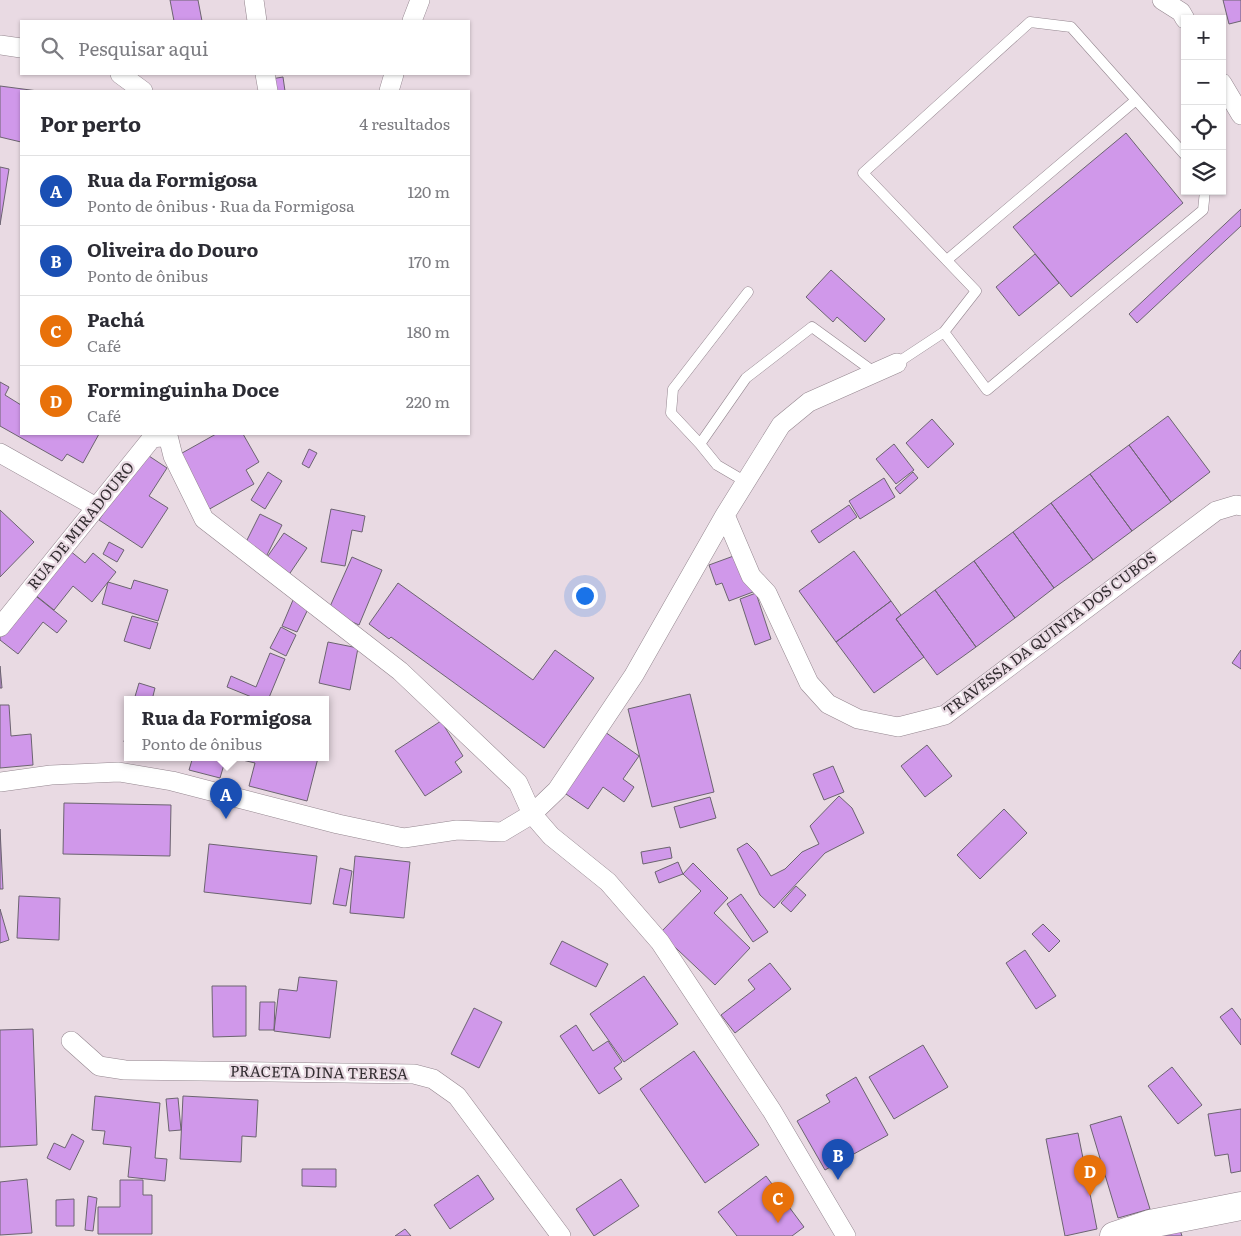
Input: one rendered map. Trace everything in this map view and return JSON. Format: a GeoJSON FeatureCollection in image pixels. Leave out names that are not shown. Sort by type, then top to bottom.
{"type":"FeatureCollection","features":[{"type":"Feature","properties":{"kind":"street"},"geometry":{"type":"LineString","coordinates":[[254,0],[257,20]]}},
{"type":"Feature","properties":{"kind":"street"},"geometry":{"type":"LineString","coordinates":[[412,20],[420,0]]}},
{"type":"Feature","properties":{"kind":"street"},"geometry":{"type":"LineString","coordinates":[[1162,0],[1183,15]]}},
{"type":"Feature","properties":{"kind":"street"},"geometry":{"type":"LineString","coordinates":[[0,45],[20,48]]}},
{"type":"Feature","properties":{"kind":"street"},"geometry":{"type":"LineString","coordinates":[[121,75],[142,90]]}},
{"type":"Feature","properties":{"kind":"street"},"geometry":{"type":"LineString","coordinates":[[265,75],[268,90]]}},
{"type":"Feature","properties":{"kind":"street"},"geometry":{"type":"LineString","coordinates":[[389,90],[394,75]]}},
{"type":"Feature","properties":{"kind":"street"},"geometry":{"type":"LineString","coordinates":[[1226,90],[1241,115]]}},
{"type":"Feature","properties":{"kind":"street"},"geometry":{"type":"LineString","coordinates":[[0,782],[52,775],[119,772],[172,781],[338,824],[404,838],[457,830],[502,832],[532,814],[557,790],[634,675],[726,515],[781,425],[809,402],[896,363]]}},
{"type":"Feature","properties":{"kind":"street"},"geometry":{"type":"LineString","coordinates":[[168,435],[174,456],[204,519],[400,671],[518,783],[532,814],[551,836],[608,882],[660,942],[772,1111],[846,1236]]}},
{"type":"Feature","properties":{"kind":"street","name":"RUA DE MIRADOURO"},"geometry":{"type":"LineString","coordinates":[[0,627],[152,438],[168,435]]}},
{"type":"Feature","properties":{"kind":"street"},"geometry":{"type":"LineString","coordinates":[[0,453],[96,507]]}},
{"type":"Feature","properties":{"kind":"street","name":"TRAVESSA DA QUINTA DOS CUBOS"},"geometry":{"type":"LineString","coordinates":[[726,515],[751,576],[767,593],[809,683],[828,704],[850,716],[898,727],[945,716],[1216,511],[1236,505],[1241,506]]}},
{"type":"Feature","properties":{"kind":"street","name":"PRACETA DINA TERESA"},"geometry":{"type":"LineString","coordinates":[[71,1040],[99,1066],[125,1070],[414,1074],[433,1079],[457,1096],[560,1236]]}},
{"type":"Feature","properties":{"kind":"street"},"geometry":{"type":"LineString","coordinates":[[1114,1236],[1150,1224],[1241,1206]]}},
{"type":"Feature","properties":{"kind":"lane"},"geometry":{"type":"LineString","coordinates":[[896,363],[944,332],[976,291],[863,172],[1030,22],[1071,27],[1181,151]]}},
{"type":"Feature","properties":{"kind":"lane"},"geometry":{"type":"LineString","coordinates":[[947,260],[1136,100]]}},
{"type":"Feature","properties":{"kind":"lane"},"geometry":{"type":"LineString","coordinates":[[944,332],[987,390],[1203,210],[1205,195]]}},
{"type":"Feature","properties":{"kind":"lane"},"geometry":{"type":"LineString","coordinates":[[746,482],[717,465],[671,413],[673,389],[748,292]]}},
{"type":"Feature","properties":{"kind":"lane"},"geometry":{"type":"LineString","coordinates":[[700,444],[746,378],[812,327],[874,372]]}},
{"type":"Feature","properties":{"kind":"building"},"geometry":{"type":"Polygon","coordinates":[[[170,0],[198,0],[202,20],[174,20],[170,0]]]}},
{"type":"Feature","properties":{"kind":"building"},"geometry":{"type":"Polygon","coordinates":[[[1223,0],[1241,0],[1241,21],[1229,24],[1223,0]]]}},
{"type":"Feature","properties":{"kind":"building"},"geometry":{"type":"Polygon","coordinates":[[[283,77],[285,90],[273,90],[271,79],[283,77]]]}},
{"type":"Feature","properties":{"kind":"building"},"geometry":{"type":"Polygon","coordinates":[[[0,86],[30,90],[20,90],[20,142],[0,137],[0,86]]]}},
{"type":"Feature","properties":{"kind":"building"},"geometry":{"type":"Polygon","coordinates":[[[1126,133],[1183,203],[1071,297],[1013,227],[1126,133]]]}},
{"type":"Feature","properties":{"kind":"building"},"geometry":{"type":"Polygon","coordinates":[[[0,167],[9,169],[0,225],[0,167]]]}},
{"type":"Feature","properties":{"kind":"building"},"geometry":{"type":"Polygon","coordinates":[[[1241,209],[1241,226],[1137,323],[1129,314],[1241,209]]]}},
{"type":"Feature","properties":{"kind":"building"},"geometry":{"type":"Polygon","coordinates":[[[1035,254],[1059,283],[1019,316],[996,287],[1035,254]]]}},
{"type":"Feature","properties":{"kind":"building"},"geometry":{"type":"Polygon","coordinates":[[[831,270],[885,319],[865,342],[837,317],[833,322],[806,297],[831,270]]]}},
{"type":"Feature","properties":{"kind":"building"},"geometry":{"type":"Polygon","coordinates":[[[0,382],[9,387],[5,395],[20,404],[20,435],[98,435],[83,463],[67,454],[62,461],[0,426],[0,382]]]}},
{"type":"Feature","properties":{"kind":"building"},"geometry":{"type":"Polygon","coordinates":[[[1168,416],[1210,472],[1171,502],[1129,445],[1168,416]]]}},
{"type":"Feature","properties":{"kind":"building"},"geometry":{"type":"Polygon","coordinates":[[[932,419],[954,444],[928,468],[906,443],[932,419]]]}},
{"type":"Feature","properties":{"kind":"building"},"geometry":{"type":"Polygon","coordinates":[[[214,435],[244,435],[259,462],[246,470],[254,484],[206,511],[175,457],[214,435]]]}},
{"type":"Feature","properties":{"kind":"building"},"geometry":{"type":"Polygon","coordinates":[[[894,444],[914,470],[896,484],[876,459],[894,444]]]}},
{"type":"Feature","properties":{"kind":"building"},"geometry":{"type":"Polygon","coordinates":[[[1129,445],[1171,502],[1132,531],[1090,474],[1129,445]]]}},
{"type":"Feature","properties":{"kind":"building"},"geometry":{"type":"Polygon","coordinates":[[[309,449],[317,453],[309,468],[302,464],[309,449]]]}},
{"type":"Feature","properties":{"kind":"building"},"geometry":{"type":"Polygon","coordinates":[[[143,452],[167,468],[149,496],[168,508],[142,548],[99,520],[143,452]]]}},
{"type":"Feature","properties":{"kind":"building"},"geometry":{"type":"Polygon","coordinates":[[[268,472],[282,481],[265,509],[251,500],[268,472]]]}},
{"type":"Feature","properties":{"kind":"building"},"geometry":{"type":"Polygon","coordinates":[[[913,472],[918,478],[900,494],[895,488],[913,472]]]}},
{"type":"Feature","properties":{"kind":"building"},"geometry":{"type":"Polygon","coordinates":[[[1090,474],[1132,531],[1093,560],[1051,503],[1090,474]]]}},
{"type":"Feature","properties":{"kind":"building"},"geometry":{"type":"Polygon","coordinates":[[[884,478],[895,497],[860,519],[849,501],[884,478]]]}},
{"type":"Feature","properties":{"kind":"building"},"geometry":{"type":"Polygon","coordinates":[[[1051,503],[1093,560],[1054,588],[1013,532],[1051,503]]]}},
{"type":"Feature","properties":{"kind":"building"},"geometry":{"type":"Polygon","coordinates":[[[849,505],[857,517],[819,543],[811,531],[849,505]]]}},
{"type":"Feature","properties":{"kind":"building"},"geometry":{"type":"Polygon","coordinates":[[[331,509],[365,516],[362,532],[352,530],[345,566],[321,562],[331,509]]]}},
{"type":"Feature","properties":{"kind":"building"},"geometry":{"type":"Polygon","coordinates":[[[0,510],[34,542],[0,577],[0,510]]]}},
{"type":"Feature","properties":{"kind":"building"},"geometry":{"type":"Polygon","coordinates":[[[260,514],[282,525],[266,557],[244,546],[260,514]]]}},
{"type":"Feature","properties":{"kind":"building"},"geometry":{"type":"Polygon","coordinates":[[[1013,532],[1054,588],[1015,618],[974,561],[1013,532]]]}},
{"type":"Feature","properties":{"kind":"building"},"geometry":{"type":"Polygon","coordinates":[[[284,533],[307,548],[286,579],[263,563],[284,533]]]}},
{"type":"Feature","properties":{"kind":"building"},"geometry":{"type":"Polygon","coordinates":[[[109,542],[124,550],[117,562],[103,554],[109,542]]]}},
{"type":"Feature","properties":{"kind":"building"},"geometry":{"type":"Polygon","coordinates":[[[69,550],[85,563],[93,553],[116,572],[92,602],[73,586],[54,610],[34,594],[69,550]]]}},
{"type":"Feature","properties":{"kind":"building"},"geometry":{"type":"Polygon","coordinates":[[[854,551],[891,601],[836,642],[799,591],[854,551]]]}},
{"type":"Feature","properties":{"kind":"building"},"geometry":{"type":"Polygon","coordinates":[[[739,554],[753,592],[729,601],[722,583],[716,585],[709,565],[739,554]]]}},
{"type":"Feature","properties":{"kind":"building"},"geometry":{"type":"Polygon","coordinates":[[[352,557],[382,570],[359,625],[328,611],[352,557]]]}},
{"type":"Feature","properties":{"kind":"building"},"geometry":{"type":"Polygon","coordinates":[[[974,561],[1015,618],[976,647],[935,590],[974,561]]]}},
{"type":"Feature","properties":{"kind":"building"},"geometry":{"type":"Polygon","coordinates":[[[134,580],[168,590],[158,621],[102,604],[108,582],[131,589],[134,580]]]}},
{"type":"Feature","properties":{"kind":"building"},"geometry":{"type":"Polygon","coordinates":[[[398,583],[533,680],[555,650],[594,678],[544,748],[391,637],[389,639],[369,624],[398,583]]]}},
{"type":"Feature","properties":{"kind":"building"},"geometry":{"type":"Polygon","coordinates":[[[935,590],[976,647],[937,675],[896,619],[935,590]]]}},
{"type":"Feature","properties":{"kind":"building"},"geometry":{"type":"Polygon","coordinates":[[[32,593],[67,621],[57,633],[43,622],[18,654],[0,640],[0,634],[32,593]]]}},
{"type":"Feature","properties":{"kind":"building"},"geometry":{"type":"Polygon","coordinates":[[[756,593],[771,639],[755,645],[740,599],[756,593]]]}},
{"type":"Feature","properties":{"kind":"building"},"geometry":{"type":"Polygon","coordinates":[[[293,600],[309,607],[297,632],[282,626],[293,600]]]}},
{"type":"Feature","properties":{"kind":"building"},"geometry":{"type":"Polygon","coordinates":[[[891,601],[901,615],[896,619],[924,657],[874,693],[836,642],[891,601]]]}},
{"type":"Feature","properties":{"kind":"building"},"geometry":{"type":"Polygon","coordinates":[[[132,616],[158,623],[150,649],[124,641],[132,616]]]}},
{"type":"Feature","properties":{"kind":"building"},"geometry":{"type":"Polygon","coordinates":[[[281,627],[296,635],[286,656],[270,648],[281,627]]]}},
{"type":"Feature","properties":{"kind":"building"},"geometry":{"type":"Polygon","coordinates":[[[328,642],[358,648],[350,690],[319,683],[328,642]]]}},
{"type":"Feature","properties":{"kind":"building"},"geometry":{"type":"Polygon","coordinates":[[[1241,650],[1241,669],[1232,663],[1241,650]]]}},
{"type":"Feature","properties":{"kind":"building"},"geometry":{"type":"Polygon","coordinates":[[[270,653],[285,659],[270,696],[249,696],[227,687],[231,676],[256,687],[270,653]]]}},
{"type":"Feature","properties":{"kind":"building"},"geometry":{"type":"Polygon","coordinates":[[[0,666],[2,688],[0,688],[0,666]]]}},
{"type":"Feature","properties":{"kind":"building"},"geometry":{"type":"Polygon","coordinates":[[[139,683],[155,688],[153,696],[135,696],[139,683]]]}},
{"type":"Feature","properties":{"kind":"building"},"geometry":{"type":"Polygon","coordinates":[[[690,694],[714,792],[652,807],[628,709],[690,694]]]}},
{"type":"Feature","properties":{"kind":"building"},"geometry":{"type":"Polygon","coordinates":[[[0,705],[9,705],[11,736],[31,734],[33,765],[0,768],[0,705]]]}},
{"type":"Feature","properties":{"kind":"building"},"geometry":{"type":"Polygon","coordinates":[[[441,721],[463,756],[455,762],[462,772],[425,796],[395,751],[441,721]]]}},
{"type":"Feature","properties":{"kind":"building"},"geometry":{"type":"Polygon","coordinates":[[[605,732],[639,756],[623,779],[634,787],[624,802],[603,787],[588,809],[563,792],[605,732]]]}},
{"type":"Feature","properties":{"kind":"building"},"geometry":{"type":"Polygon","coordinates":[[[927,745],[952,776],[925,797],[901,766],[927,745]]]}},
{"type":"Feature","properties":{"kind":"building"},"geometry":{"type":"Polygon","coordinates":[[[192,761],[225,761],[220,778],[189,770],[192,761]]]}},
{"type":"Feature","properties":{"kind":"building"},"geometry":{"type":"Polygon","coordinates":[[[247,761],[317,761],[307,801],[249,786],[255,763],[247,761]]]}},
{"type":"Feature","properties":{"kind":"building"},"geometry":{"type":"Polygon","coordinates":[[[833,766],[844,792],[824,800],[813,774],[833,766]]]}},
{"type":"Feature","properties":{"kind":"building"},"geometry":{"type":"Polygon","coordinates":[[[839,796],[852,808],[864,833],[825,853],[774,908],[760,895],[737,849],[747,843],[756,852],[771,876],[785,869],[802,852],[819,844],[810,826],[839,796]]]}},
{"type":"Feature","properties":{"kind":"building"},"geometry":{"type":"Polygon","coordinates":[[[710,797],[716,818],[680,828],[674,807],[710,797]]]}},
{"type":"Feature","properties":{"kind":"building"},"geometry":{"type":"Polygon","coordinates":[[[64,803],[171,805],[170,856],[63,854],[64,803]]]}},
{"type":"Feature","properties":{"kind":"building"},"geometry":{"type":"Polygon","coordinates":[[[1004,809],[1027,833],[980,879],[957,855],[1004,809]]]}},
{"type":"Feature","properties":{"kind":"building"},"geometry":{"type":"Polygon","coordinates":[[[0,829],[3,889],[0,889],[0,829]]]}},
{"type":"Feature","properties":{"kind":"building"},"geometry":{"type":"Polygon","coordinates":[[[209,844],[317,856],[311,904],[204,892],[209,844]]]}},
{"type":"Feature","properties":{"kind":"building"},"geometry":{"type":"Polygon","coordinates":[[[670,847],[672,858],[643,864],[641,852],[670,847]]]}},
{"type":"Feature","properties":{"kind":"building"},"geometry":{"type":"Polygon","coordinates":[[[355,856],[410,862],[404,918],[350,913],[355,856]]]}},
{"type":"Feature","properties":{"kind":"building"},"geometry":{"type":"Polygon","coordinates":[[[678,862],[683,874],[659,883],[655,872],[678,862]]]}},
{"type":"Feature","properties":{"kind":"building"},"geometry":{"type":"Polygon","coordinates":[[[693,863],[728,898],[714,913],[750,948],[715,985],[660,933],[701,891],[683,874],[693,863]]]}},
{"type":"Feature","properties":{"kind":"building"},"geometry":{"type":"Polygon","coordinates":[[[340,868],[352,871],[346,906],[333,904],[340,868]]]}},
{"type":"Feature","properties":{"kind":"building"},"geometry":{"type":"Polygon","coordinates":[[[796,886],[806,895],[791,912],[781,903],[796,886]]]}},
{"type":"Feature","properties":{"kind":"building"},"geometry":{"type":"Polygon","coordinates":[[[741,894],[768,932],[753,942],[727,904],[741,894]]]}},
{"type":"Feature","properties":{"kind":"building"},"geometry":{"type":"Polygon","coordinates":[[[19,896],[60,898],[59,940],[17,938],[19,896]]]}},
{"type":"Feature","properties":{"kind":"building"},"geometry":{"type":"Polygon","coordinates":[[[0,909],[9,940],[0,943],[0,909]]]}},
{"type":"Feature","properties":{"kind":"building"},"geometry":{"type":"Polygon","coordinates":[[[1043,924],[1060,941],[1049,952],[1032,934],[1043,924]]]}},
{"type":"Feature","properties":{"kind":"building"},"geometry":{"type":"Polygon","coordinates":[[[562,941],[608,964],[596,987],[550,964],[562,941]]]}},
{"type":"Feature","properties":{"kind":"building"},"geometry":{"type":"Polygon","coordinates":[[[1025,950],[1056,996],[1036,1009],[1006,963],[1025,950]]]}},
{"type":"Feature","properties":{"kind":"building"},"geometry":{"type":"Polygon","coordinates":[[[770,963],[791,989],[735,1033],[721,1015],[755,989],[748,980],[770,963]]]}},
{"type":"Feature","properties":{"kind":"building"},"geometry":{"type":"Polygon","coordinates":[[[644,976],[678,1024],[624,1062],[590,1014],[644,976]]]}},
{"type":"Feature","properties":{"kind":"building"},"geometry":{"type":"Polygon","coordinates":[[[299,977],[337,981],[330,1038],[274,1031],[279,989],[297,991],[299,977]]]}},
{"type":"Feature","properties":{"kind":"building"},"geometry":{"type":"Polygon","coordinates":[[[212,986],[246,986],[246,1036],[213,1037],[212,986]]]}},
{"type":"Feature","properties":{"kind":"building"},"geometry":{"type":"Polygon","coordinates":[[[260,1002],[275,1002],[274,1030],[259,1030],[260,1002]]]}},
{"type":"Feature","properties":{"kind":"building"},"geometry":{"type":"Polygon","coordinates":[[[474,1008],[502,1022],[479,1068],[451,1054],[474,1008]]]}},
{"type":"Feature","properties":{"kind":"building"},"geometry":{"type":"Polygon","coordinates":[[[1232,1008],[1241,1020],[1241,1045],[1220,1017],[1232,1008]]]}},
{"type":"Feature","properties":{"kind":"building"},"geometry":{"type":"Polygon","coordinates":[[[576,1025],[593,1051],[608,1041],[622,1062],[614,1068],[622,1079],[599,1094],[560,1036],[576,1025]]]}},
{"type":"Feature","properties":{"kind":"building"},"geometry":{"type":"Polygon","coordinates":[[[33,1029],[37,1145],[0,1147],[0,1030],[33,1029]]]}},
{"type":"Feature","properties":{"kind":"building"},"geometry":{"type":"Polygon","coordinates":[[[923,1045],[948,1087],[894,1119],[869,1077],[923,1045]]]}},
{"type":"Feature","properties":{"kind":"building"},"geometry":{"type":"Polygon","coordinates":[[[694,1051],[759,1145],[705,1183],[640,1089],[694,1051]]]}},
{"type":"Feature","properties":{"kind":"building"},"geometry":{"type":"Polygon","coordinates":[[[1172,1067],[1202,1105],[1178,1124],[1148,1086],[1172,1067]]]}},
{"type":"Feature","properties":{"kind":"building"},"geometry":{"type":"Polygon","coordinates":[[[856,1077],[888,1135],[825,1170],[797,1121],[830,1102],[826,1095],[856,1077]]]}},
{"type":"Feature","properties":{"kind":"building"},"geometry":{"type":"Polygon","coordinates":[[[95,1096],[160,1103],[155,1158],[167,1159],[165,1181],[128,1177],[131,1147],[103,1144],[105,1131],[92,1130],[95,1096]]]}},
{"type":"Feature","properties":{"kind":"building"},"geometry":{"type":"Polygon","coordinates":[[[183,1096],[258,1100],[256,1137],[242,1136],[241,1162],[180,1159],[183,1096]]]}},
{"type":"Feature","properties":{"kind":"building"},"geometry":{"type":"Polygon","coordinates":[[[178,1098],[181,1130],[169,1131],[166,1099],[178,1098]]]}},
{"type":"Feature","properties":{"kind":"building"},"geometry":{"type":"Polygon","coordinates":[[[1241,1109],[1241,1171],[1231,1173],[1228,1154],[1215,1156],[1208,1114],[1241,1109]]]}},
{"type":"Feature","properties":{"kind":"building"},"geometry":{"type":"Polygon","coordinates":[[[1121,1116],[1150,1209],[1118,1218],[1090,1125],[1121,1116]]]}},
{"type":"Feature","properties":{"kind":"building"},"geometry":{"type":"Polygon","coordinates":[[[1078,1133],[1097,1229],[1065,1236],[1046,1139],[1078,1133]]]}},
{"type":"Feature","properties":{"kind":"building"},"geometry":{"type":"Polygon","coordinates":[[[72,1134],[84,1141],[70,1170],[47,1158],[54,1143],[65,1148],[72,1134]]]}},
{"type":"Feature","properties":{"kind":"building"},"geometry":{"type":"Polygon","coordinates":[[[302,1169],[336,1169],[336,1187],[302,1186],[302,1169]]]}},
{"type":"Feature","properties":{"kind":"building"},"geometry":{"type":"Polygon","coordinates":[[[478,1175],[494,1199],[450,1229],[434,1205],[478,1175]]]}},
{"type":"Feature","properties":{"kind":"building"},"geometry":{"type":"Polygon","coordinates":[[[766,1176],[804,1227],[792,1236],[737,1236],[718,1212],[766,1176]]]}},
{"type":"Feature","properties":{"kind":"building"},"geometry":{"type":"Polygon","coordinates":[[[27,1179],[32,1233],[0,1235],[0,1182],[27,1179]]]}},
{"type":"Feature","properties":{"kind":"building"},"geometry":{"type":"Polygon","coordinates":[[[621,1179],[639,1206],[594,1236],[576,1209],[621,1179]]]}},
{"type":"Feature","properties":{"kind":"building"},"geometry":{"type":"Polygon","coordinates":[[[120,1180],[143,1180],[143,1195],[152,1195],[152,1234],[98,1234],[98,1207],[120,1207],[120,1180]]]}},
{"type":"Feature","properties":{"kind":"building"},"geometry":{"type":"Polygon","coordinates":[[[88,1196],[97,1198],[93,1231],[85,1230],[88,1196]]]}},
{"type":"Feature","properties":{"kind":"building"},"geometry":{"type":"Polygon","coordinates":[[[74,1199],[74,1226],[56,1226],[56,1200],[74,1199]]]}},
{"type":"Feature","properties":{"kind":"building"},"geometry":{"type":"Polygon","coordinates":[[[1179,1227],[1182,1236],[1150,1236],[1179,1227]]]}},
{"type":"Feature","properties":{"kind":"building"},"geometry":{"type":"Polygon","coordinates":[[[405,1229],[411,1236],[395,1236],[405,1229]]]}},
{"type":"Feature","properties":{"kind":"place","name":"Rua da Formigosa"},"geometry":{"type":"Point","coordinates":[226,819]}},
{"type":"Feature","properties":{"kind":"place","name":"Oliveira do Douro"},"geometry":{"type":"Point","coordinates":[838,1180]}},
{"type":"Feature","properties":{"kind":"place","name":"Forminguinha Doce"},"geometry":{"type":"Point","coordinates":[1090,1196]}},
{"type":"Feature","properties":{"kind":"place","name":"Pachá"},"geometry":{"type":"Point","coordinates":[778,1223]}}]}
